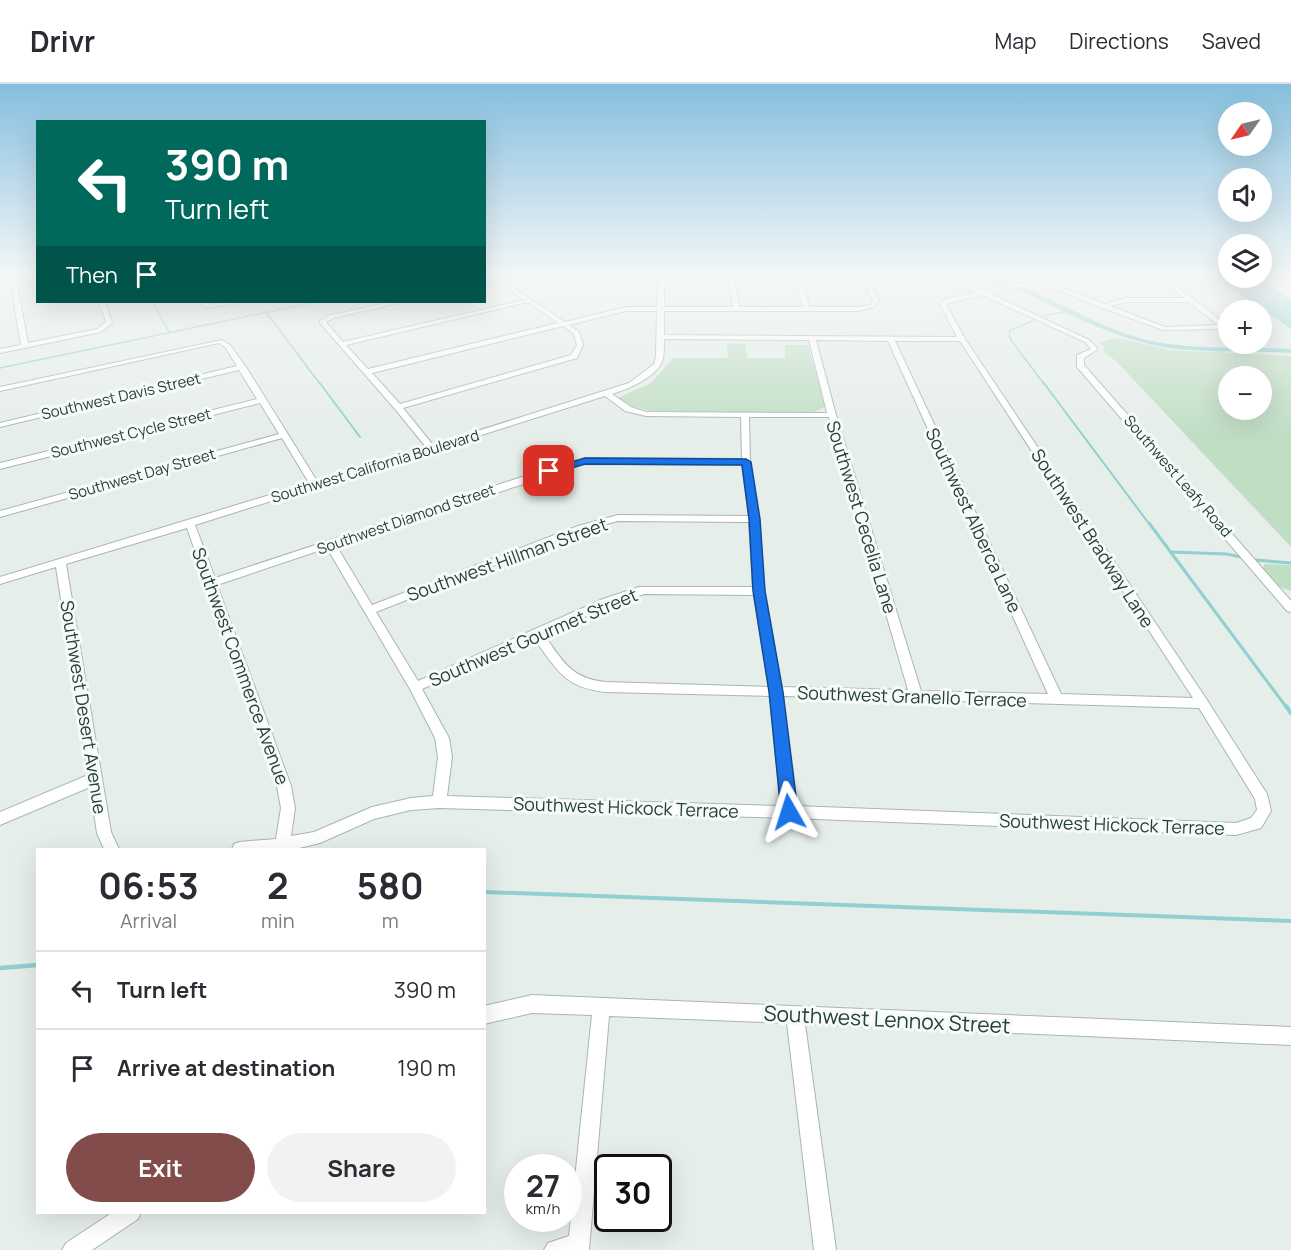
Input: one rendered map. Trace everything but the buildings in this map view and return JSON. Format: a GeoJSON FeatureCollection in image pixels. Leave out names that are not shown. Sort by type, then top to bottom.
{"type":"FeatureCollection","features":[{"type":"Feature","properties":{"kind":"street"},"geometry":{"type":"LineString","coordinates":[[22,328],[25,346]]}},
{"type":"Feature","properties":{"kind":"street"},"geometry":{"type":"LineString","coordinates":[[0,351],[88,334],[101,328]]}},
{"type":"Feature","properties":{"kind":"street"},"geometry":{"type":"LineString","coordinates":[[328,328],[398,406],[432,448]]}},
{"type":"Feature","properties":{"kind":"street"},"geometry":{"type":"LineString","coordinates":[[342,344],[409,328]]}},
{"type":"Feature","properties":{"kind":"street"},"geometry":{"type":"LineString","coordinates":[[366,372],[543,328]]}},
{"type":"Feature","properties":{"kind":"street"},"geometry":{"type":"LineString","coordinates":[[398,406],[574,356],[580,345],[577,333],[571,328]]}},
{"type":"Feature","properties":{"kind":"street","name":"Southwest California Boulevard"},"geometry":{"type":"LineString","coordinates":[[0,581],[190,524],[632,385],[657,365],[661,328]]}},
{"type":"Feature","properties":{"kind":"street","name":"Southwest Bradway Lane"},"geometry":{"type":"LineString","coordinates":[[956,328],[1203,703],[1262,798],[1264,811]]}},
{"type":"Feature","properties":{"kind":"street","name":"Southwest Leafy Road"},"geometry":{"type":"LineString","coordinates":[[1060,328],[1087,341],[1095,348],[1080,357],[1080,365],[1291,608]]}},
{"type":"Feature","properties":{"kind":"street"},"geometry":{"type":"LineString","coordinates":[[1163,328],[1182,328]]}},
{"type":"Feature","properties":{"kind":"street"},"geometry":{"type":"LineString","coordinates":[[661,337],[962,339]]}},
{"type":"Feature","properties":{"kind":"street","name":"Southwest Cecelia Lane"},"geometry":{"type":"LineString","coordinates":[[812,338],[831,415],[916,695]]}},
{"type":"Feature","properties":{"kind":"street","name":"Southwest Alberca Lane"},"geometry":{"type":"LineString","coordinates":[[891,339],[1057,700]]}},
{"type":"Feature","properties":{"kind":"street"},"geometry":{"type":"LineString","coordinates":[[0,389],[220,341],[228,346],[315,485]]}},
{"type":"Feature","properties":{"kind":"street","name":"Southwest Davis Street"},"geometry":{"type":"LineString","coordinates":[[0,424],[242,368]]}},
{"type":"Feature","properties":{"kind":"street"},"geometry":{"type":"LineString","coordinates":[[607,394],[628,409],[646,414],[831,415]]}},
{"type":"Feature","properties":{"kind":"street","name":"Southwest Cycle Street"},"geometry":{"type":"LineString","coordinates":[[0,466],[262,400]]}},
{"type":"Feature","properties":{"kind":"street"},"geometry":{"type":"LineString","coordinates":[[745,415],[746,462],[754,519],[759,591],[776,692],[789,812]]}},
{"type":"Feature","properties":{"kind":"street","name":"Southwest Day Street"},"geometry":{"type":"LineString","coordinates":[[0,514],[284,435]]}},
{"type":"Feature","properties":{"kind":"street","name":"Southwest Diamond Street"},"geometry":{"type":"LineString","coordinates":[[211,583],[585,461],[746,462]]}},
{"type":"Feature","properties":{"kind":"street","name":"Southwest Hillman Street"},"geometry":{"type":"LineString","coordinates":[[369,610],[581,528],[618,518],[754,519]]}},
{"type":"Feature","properties":{"kind":"street","name":"Southwest Commerce Avenue"},"geometry":{"type":"LineString","coordinates":[[190,524],[284,786],[288,808],[283,845]]}},
{"type":"Feature","properties":{"kind":"street"},"geometry":{"type":"LineString","coordinates":[[330,544],[415,687],[442,738],[445,750],[439,802]]}},
{"type":"Feature","properties":{"kind":"street","name":"Southwest Desert Avenue"},"geometry":{"type":"LineString","coordinates":[[61,563],[104,833],[112,848]]}},
{"type":"Feature","properties":{"kind":"street","name":"Southwest Gourmet Street"},"geometry":{"type":"LineString","coordinates":[[415,687],[607,602],[643,590],[759,591]]}},
{"type":"Feature","properties":{"kind":"street","name":"Southwest Granello Terrace"},"geometry":{"type":"LineString","coordinates":[[537,634],[563,668],[582,683],[605,687],[1203,703]]}},
{"type":"Feature","properties":{"kind":"street"},"geometry":{"type":"LineString","coordinates":[[0,819],[96,778]]}},
{"type":"Feature","properties":{"kind":"street","name":"Southwest Hickock Terrace"},"geometry":{"type":"LineString","coordinates":[[250,848],[283,845],[315,838],[388,809],[439,802],[789,812],[1236,829],[1256,824],[1264,811]]}},
{"type":"Feature","properties":{"kind":"street","name":"Southwest Lennox Street"},"geometry":{"type":"LineString","coordinates":[[486,1016],[532,1004],[1291,1036]]}},
{"type":"Feature","properties":{"kind":"street"},"geometry":{"type":"LineString","coordinates":[[555,1250],[578,1247],[601,1008]]}},
{"type":"Feature","properties":{"kind":"street"},"geometry":{"type":"LineString","coordinates":[[795,1015],[825,1250]]}},
{"type":"Feature","properties":{"kind":"street"},"geometry":{"type":"LineString","coordinates":[[73,1250],[127,1214]]}},
{"type":"Feature","properties":{"kind":"green space"},"geometry":{"type":"Polygon","coordinates":[[[1117,338],[1170,350],[1291,356],[1291,547],[1116,361],[1102,351],[1106,347],[1098,343],[1117,338]]]}},
{"type":"Feature","properties":{"kind":"green space"},"geometry":{"type":"Polygon","coordinates":[[[727,343],[745,344],[747,358],[785,358],[785,345],[808,345],[825,407],[812,413],[650,411],[629,405],[618,398],[651,383],[673,358],[728,358],[727,343]]]}},
{"type":"Feature","properties":{"kind":"green space"},"geometry":{"type":"Polygon","coordinates":[[[1265,564],[1291,565],[1291,591],[1280,587],[1262,569],[1265,564]]]}},
{"type":"Feature","properties":{"kind":"waterway"},"geometry":{"type":"LineString","coordinates":[[167,328],[169,332]]}},
{"type":"Feature","properties":{"kind":"waterway"},"geometry":{"type":"LineString","coordinates":[[0,368],[190,328]]}},
{"type":"Feature","properties":{"kind":"waterway"},"geometry":{"type":"LineString","coordinates":[[278,328],[320,384]]}},
{"type":"Feature","properties":{"kind":"waterway"},"geometry":{"type":"LineString","coordinates":[[1015,328],[1009,331],[1011,340],[1044,384]]}},
{"type":"Feature","properties":{"kind":"waterway"},"geometry":{"type":"LineString","coordinates":[[1109,328],[1141,340],[1175,346],[1291,351]]}},
{"type":"Feature","properties":{"kind":"waterway"},"geometry":{"type":"LineString","coordinates":[[319,382],[360,437]]}},
{"type":"Feature","properties":{"kind":"waterway"},"geometry":{"type":"LineString","coordinates":[[1043,382],[1150,525]]}},
{"type":"Feature","properties":{"kind":"waterway"},"geometry":{"type":"LineString","coordinates":[[1149,523],[1287,708]]}},
{"type":"Feature","properties":{"kind":"waterway"},"geometry":{"type":"LineString","coordinates":[[1171,552],[1226,554],[1241,557]]}},
{"type":"Feature","properties":{"kind":"waterway"},"geometry":{"type":"LineString","coordinates":[[1256,560],[1291,563]]}},
{"type":"Feature","properties":{"kind":"waterway"},"geometry":{"type":"LineString","coordinates":[[1286,706],[1291,713]]}},
{"type":"Feature","properties":{"kind":"waterway"},"geometry":{"type":"LineString","coordinates":[[486,892],[1291,921]]}},
{"type":"Feature","properties":{"kind":"waterway"},"geometry":{"type":"LineString","coordinates":[[0,968],[36,965]]}},
{"type":"Feature","properties":{"kind":"route"},"geometry":{"type":"LineString","coordinates":[[549,471],[585,461],[746,462],[754,519],[759,591],[776,692],[789,812]]}}]}
